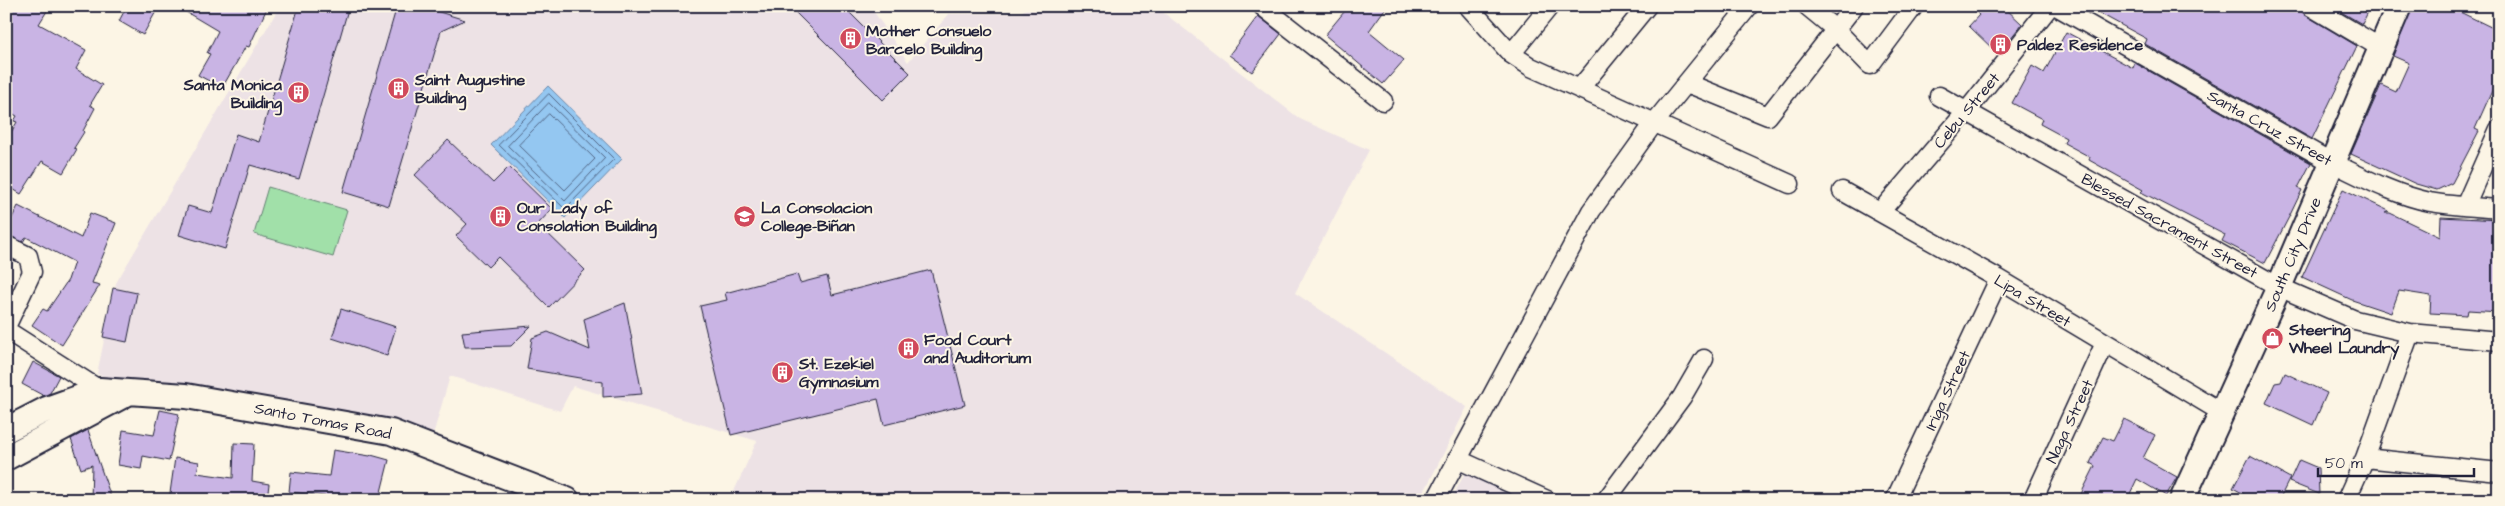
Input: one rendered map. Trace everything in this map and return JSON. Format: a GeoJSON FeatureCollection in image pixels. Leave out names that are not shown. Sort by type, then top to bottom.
{"type":"FeatureCollection","features":[{"type":"Feature","properties":{"kind":"street"},"geometry":{"type":"LineString","coordinates":[[1262,6],[1383,101]]}},
{"type":"Feature","properties":{"kind":"street"},"geometry":{"type":"LineString","coordinates":[[1468,6],[1511,54],[1531,67],[1790,184]]}},
{"type":"Feature","properties":{"kind":"street"},"geometry":{"type":"LineString","coordinates":[[1511,54],[1550,6]]}},
{"type":"Feature","properties":{"kind":"street"},"geometry":{"type":"LineString","coordinates":[[1580,88],[1647,6]]}},
{"type":"Feature","properties":{"kind":"street"},"geometry":{"type":"LineString","coordinates":[[1436,500],[1591,211],[1654,123],[1749,6]]}},
{"type":"Feature","properties":{"kind":"street"},"geometry":{"type":"LineString","coordinates":[[1807,6],[1835,29],[1870,65],[1914,6]]}},
{"type":"Feature","properties":{"kind":"street"},"geometry":{"type":"LineString","coordinates":[[1687,83],[1768,116],[1854,6]]}},
{"type":"Feature","properties":{"kind":"street","name":"Cebu Street"},"geometry":{"type":"LineString","coordinates":[[1880,212],[1966,112],[2050,6]]}},
{"type":"Feature","properties":{"kind":"street","name":"Santa Cruz Street"},"geometry":{"type":"LineString","coordinates":[[2056,6],[2331,162],[2407,196],[2430,202],[2499,209]]}},
{"type":"Feature","properties":{"kind":"street"},"geometry":{"type":"LineString","coordinates":[[2310,6],[2381,48]]}},
{"type":"Feature","properties":{"kind":"street","name":"South City Drive"},"geometry":{"type":"LineString","coordinates":[[2182,500],[2279,286],[2399,6]]}},
{"type":"Feature","properties":{"kind":"street","name":"Blessed Sacrament Street"},"geometry":{"type":"LineString","coordinates":[[1939,96],[2279,286],[2355,320],[2410,333],[2499,341]]}},
{"type":"Feature","properties":{"kind":"street"},"geometry":{"type":"LineString","coordinates":[[2465,206],[2499,129]]}},
{"type":"Feature","properties":{"kind":"street","name":"Lipa Street"},"geometry":{"type":"LineString","coordinates":[[1842,191],[1999,279],[2223,413]]}},
{"type":"Feature","properties":{"kind":"street"},"geometry":{"type":"LineString","coordinates":[[6,245],[28,256],[32,272],[6,328],[100,390]]}},
{"type":"Feature","properties":{"kind":"street","name":"Iriga Street"},"geometry":{"type":"LineString","coordinates":[[1895,500],[1999,279]]}},
{"type":"Feature","properties":{"kind":"street"},"geometry":{"type":"LineString","coordinates":[[2346,500],[2365,458],[2410,333]]}},
{"type":"Feature","properties":{"kind":"street","name":"Naga Street"},"geometry":{"type":"LineString","coordinates":[[2033,500],[2105,343]]}},
{"type":"Feature","properties":{"kind":"street"},"geometry":{"type":"LineString","coordinates":[[1606,500],[1682,396],[1704,359]]}},
{"type":"Feature","properties":{"kind":"street"},"geometry":{"type":"LineString","coordinates":[[6,430],[47,409],[100,390]]}},
{"type":"Feature","properties":{"kind":"street","name":"Santo Tomas Road"},"geometry":{"type":"LineString","coordinates":[[100,390],[186,396],[391,432],[567,500]]}},
{"type":"Feature","properties":{"kind":"street"},"geometry":{"type":"LineString","coordinates":[[6,458],[128,393]]}},
{"type":"Feature","properties":{"kind":"street"},"geometry":{"type":"LineString","coordinates":[[2365,458],[2499,472]]}},
{"type":"Feature","properties":{"kind":"street"},"geometry":{"type":"LineString","coordinates":[[1457,459],[1547,500]]}},
{"type":"Feature","properties":{"kind":"shaded area","name":"La Consolacion College-Biñan"},"geometry":{"type":"Polygon","coordinates":[[[280,6],[870,6],[908,62],[949,14],[1021,13],[1028,6],[1155,6],[1300,119],[1369,150],[1295,293],[1467,407],[1420,500],[730,500],[757,441],[573,386],[560,411],[450,376],[433,435],[410,427],[120,382],[97,374],[116,283],[280,6]]]}},
{"type":"Feature","properties":{"kind":"shaded area"},"geometry":{"type":"Polygon","coordinates":[[[1466,471],[1528,500],[1451,500],[1466,471]]]}},
{"type":"Feature","properties":{"kind":"green space"},"geometry":{"type":"Polygon","coordinates":[[[268,187],[347,210],[333,257],[254,234],[268,187]]]}},
{"type":"Feature","properties":{"kind":"water"},"geometry":{"type":"Polygon","coordinates":[[[548,86],[622,159],[565,218],[491,145],[548,86]]]}},
{"type":"Feature","properties":{"kind":"building"},"geometry":{"type":"Polygon","coordinates":[[[6,6],[50,6],[39,24],[86,50],[76,69],[102,85],[90,105],[95,108],[74,148],[77,149],[63,173],[42,161],[21,194],[6,185],[6,141],[17,122],[14,121],[17,116],[6,110],[6,6]]]}},
{"type":"Feature","properties":{"kind":"building"},"geometry":{"type":"Polygon","coordinates":[[[127,6],[159,6],[143,35],[119,21],[127,6]]]}},
{"type":"Feature","properties":{"kind":"building"},"geometry":{"type":"Polygon","coordinates":[[[176,6],[268,6],[249,47],[246,46],[222,88],[198,75],[210,54],[207,53],[218,31],[176,6]]]}},
{"type":"Feature","properties":{"kind":"building","name":"Santa Monica Building"},"geometry":{"type":"Polygon","coordinates":[[[299,6],[349,6],[299,179],[250,165],[225,249],[179,235],[188,206],[212,213],[236,134],[259,142],[299,6]]]}},
{"type":"Feature","properties":{"kind":"building","name":"Saint Augustine Building"},"geometry":{"type":"Polygon","coordinates":[[[397,6],[420,6],[465,20],[441,31],[389,206],[343,192],[397,6]]]}},
{"type":"Feature","properties":{"kind":"building","name":"Mother Consuelo Barcelo Building"},"geometry":{"type":"Polygon","coordinates":[[[789,6],[843,6],[910,73],[883,100],[789,6]]]}},
{"type":"Feature","properties":{"kind":"building"},"geometry":{"type":"Polygon","coordinates":[[[1349,6],[1387,6],[1369,31],[1404,60],[1383,84],[1325,35],[1349,6]]]}},
{"type":"Feature","properties":{"kind":"building","name":"Paldez Residence"},"geometry":{"type":"Polygon","coordinates":[[[1970,6],[2003,6],[2022,24],[1998,54],[1969,26],[1979,15],[1970,6]]]}},
{"type":"Feature","properties":{"kind":"building"},"geometry":{"type":"Polygon","coordinates":[[[2086,6],[2299,6],[2305,15],[2357,46],[2312,139],[2145,44],[2147,39],[2086,6]]]}},
{"type":"Feature","properties":{"kind":"building"},"geometry":{"type":"Polygon","coordinates":[[[2331,6],[2371,6],[2362,24],[2331,6]]]}},
{"type":"Feature","properties":{"kind":"building"},"geometry":{"type":"Polygon","coordinates":[[[2412,6],[2462,6],[2460,12],[2499,31],[2499,75],[2475,129],[2479,131],[2452,183],[2437,190],[2416,184],[2351,154],[2381,85],[2396,92],[2409,63],[2393,56],[2412,6]]]}},
{"type":"Feature","properties":{"kind":"building"},"geometry":{"type":"Polygon","coordinates":[[[1258,16],[1281,34],[1252,72],[1229,55],[1258,16]]]}},
{"type":"Feature","properties":{"kind":"building"},"geometry":{"type":"Polygon","coordinates":[[[2066,32],[2133,68],[2135,63],[2311,163],[2298,188],[2302,190],[2265,263],[2222,241],[2225,235],[2141,192],[2143,190],[2089,160],[2090,157],[2064,143],[2066,138],[2040,124],[2042,119],[2012,103],[2032,66],[2044,73],[2066,32]]]}},
{"type":"Feature","properties":{"kind":"building","name":"Our Lady of Consolation Building"},"geometry":{"type":"Polygon","coordinates":[[[448,140],[493,183],[509,167],[552,209],[538,224],[585,270],[549,307],[498,257],[488,267],[456,236],[467,224],[415,175],[448,140]]]}},
{"type":"Feature","properties":{"kind":"building"},"geometry":{"type":"Polygon","coordinates":[[[2343,189],[2389,211],[2385,213],[2390,213],[2440,237],[2441,217],[2499,220],[2499,312],[2468,310],[2467,315],[2430,313],[2431,296],[2399,291],[2391,313],[2352,300],[2302,277],[2343,189]]]}},
{"type":"Feature","properties":{"kind":"building"},"geometry":{"type":"Polygon","coordinates":[[[18,206],[81,238],[90,213],[116,223],[92,283],[100,285],[62,345],[32,325],[43,309],[47,311],[68,280],[74,262],[26,237],[23,242],[6,235],[6,230],[18,206]]]}},
{"type":"Feature","properties":{"kind":"building"},"geometry":{"type":"Polygon","coordinates":[[[6,257],[13,260],[6,273],[6,257]]]}},
{"type":"Feature","properties":{"kind":"building"},"geometry":{"type":"Polygon","coordinates":[[[931,270],[965,405],[884,425],[878,399],[731,435],[700,306],[727,300],[725,293],[797,274],[800,283],[827,276],[832,295],[931,270]]]}},
{"type":"Feature","properties":{"kind":"building"},"geometry":{"type":"Polygon","coordinates":[[[113,288],[137,293],[127,342],[103,337],[113,288]]]}},
{"type":"Feature","properties":{"kind":"building"},"geometry":{"type":"Polygon","coordinates":[[[625,303],[642,394],[603,397],[603,382],[527,369],[532,338],[548,332],[590,350],[584,319],[625,303]]]}},
{"type":"Feature","properties":{"kind":"building"},"geometry":{"type":"Polygon","coordinates":[[[341,309],[396,327],[387,356],[332,338],[341,309]]]}},
{"type":"Feature","properties":{"kind":"building"},"geometry":{"type":"Polygon","coordinates":[[[531,326],[511,346],[465,347],[462,332],[531,326]]]}},
{"type":"Feature","properties":{"kind":"building"},"geometry":{"type":"Polygon","coordinates":[[[33,362],[59,376],[50,393],[44,396],[22,384],[33,362]]]}},
{"type":"Feature","properties":{"kind":"building"},"geometry":{"type":"Polygon","coordinates":[[[2285,373],[2327,393],[2313,425],[2266,403],[2275,383],[2281,382],[2285,373]]]}},
{"type":"Feature","properties":{"kind":"building"},"geometry":{"type":"Polygon","coordinates":[[[160,410],[179,414],[169,461],[143,456],[141,469],[118,465],[123,430],[154,435],[160,410]]]}},
{"type":"Feature","properties":{"kind":"building"},"geometry":{"type":"Polygon","coordinates":[[[2124,419],[2155,435],[2143,458],[2177,477],[2166,496],[2137,479],[2127,500],[2078,500],[2095,466],[2090,463],[2103,437],[2113,441],[2124,419]]]}},
{"type":"Feature","properties":{"kind":"building"},"geometry":{"type":"Polygon","coordinates":[[[88,430],[112,500],[91,500],[92,465],[81,469],[71,439],[88,430]]]}},
{"type":"Feature","properties":{"kind":"building"},"geometry":{"type":"Polygon","coordinates":[[[234,443],[254,444],[252,481],[269,484],[267,500],[169,500],[175,458],[199,462],[197,473],[233,478],[234,443]]]}},
{"type":"Feature","properties":{"kind":"building"},"geometry":{"type":"Polygon","coordinates":[[[333,450],[371,455],[389,460],[379,500],[325,500],[325,496],[289,492],[291,472],[329,476],[333,450]]]}},
{"type":"Feature","properties":{"kind":"building"},"geometry":{"type":"Polygon","coordinates":[[[2250,456],[2290,478],[2279,500],[2255,500],[2233,488],[2250,456]]]}},
{"type":"Feature","properties":{"kind":"building"},"geometry":{"type":"Polygon","coordinates":[[[2299,460],[2318,468],[2319,494],[2289,482],[2299,460]]]}},
{"type":"Feature","properties":{"kind":"place","name":"Mother Consuelo Barcelo Building"},"geometry":{"type":"Point","coordinates":[850,39]}},
{"type":"Feature","properties":{"kind":"place","name":"Paldez Residence"},"geometry":{"type":"Point","coordinates":[2001,44]}},
{"type":"Feature","properties":{"kind":"place","name":"Saint Augustine Building"},"geometry":{"type":"Point","coordinates":[399,88]}},
{"type":"Feature","properties":{"kind":"place","name":"Santa Monica Building"},"geometry":{"type":"Point","coordinates":[298,93]}},
{"type":"Feature","properties":{"kind":"place","name":"Our Lady of Consolation Building"},"geometry":{"type":"Point","coordinates":[501,216]}},
{"type":"Feature","properties":{"kind":"place","name":"La Consolacion College-Biñan"},"geometry":{"type":"Point","coordinates":[745,216]}},
{"type":"Feature","properties":{"kind":"place","name":"Steering Wheel Laundry"},"geometry":{"type":"Point","coordinates":[2273,338]}},
{"type":"Feature","properties":{"kind":"place","name":"Food Court and Auditorium"},"geometry":{"type":"Point","coordinates":[908,348]}},
{"type":"Feature","properties":{"kind":"place","name":"St. Ezekiel Gymnasium"},"geometry":{"type":"Point","coordinates":[783,372]}}]}
